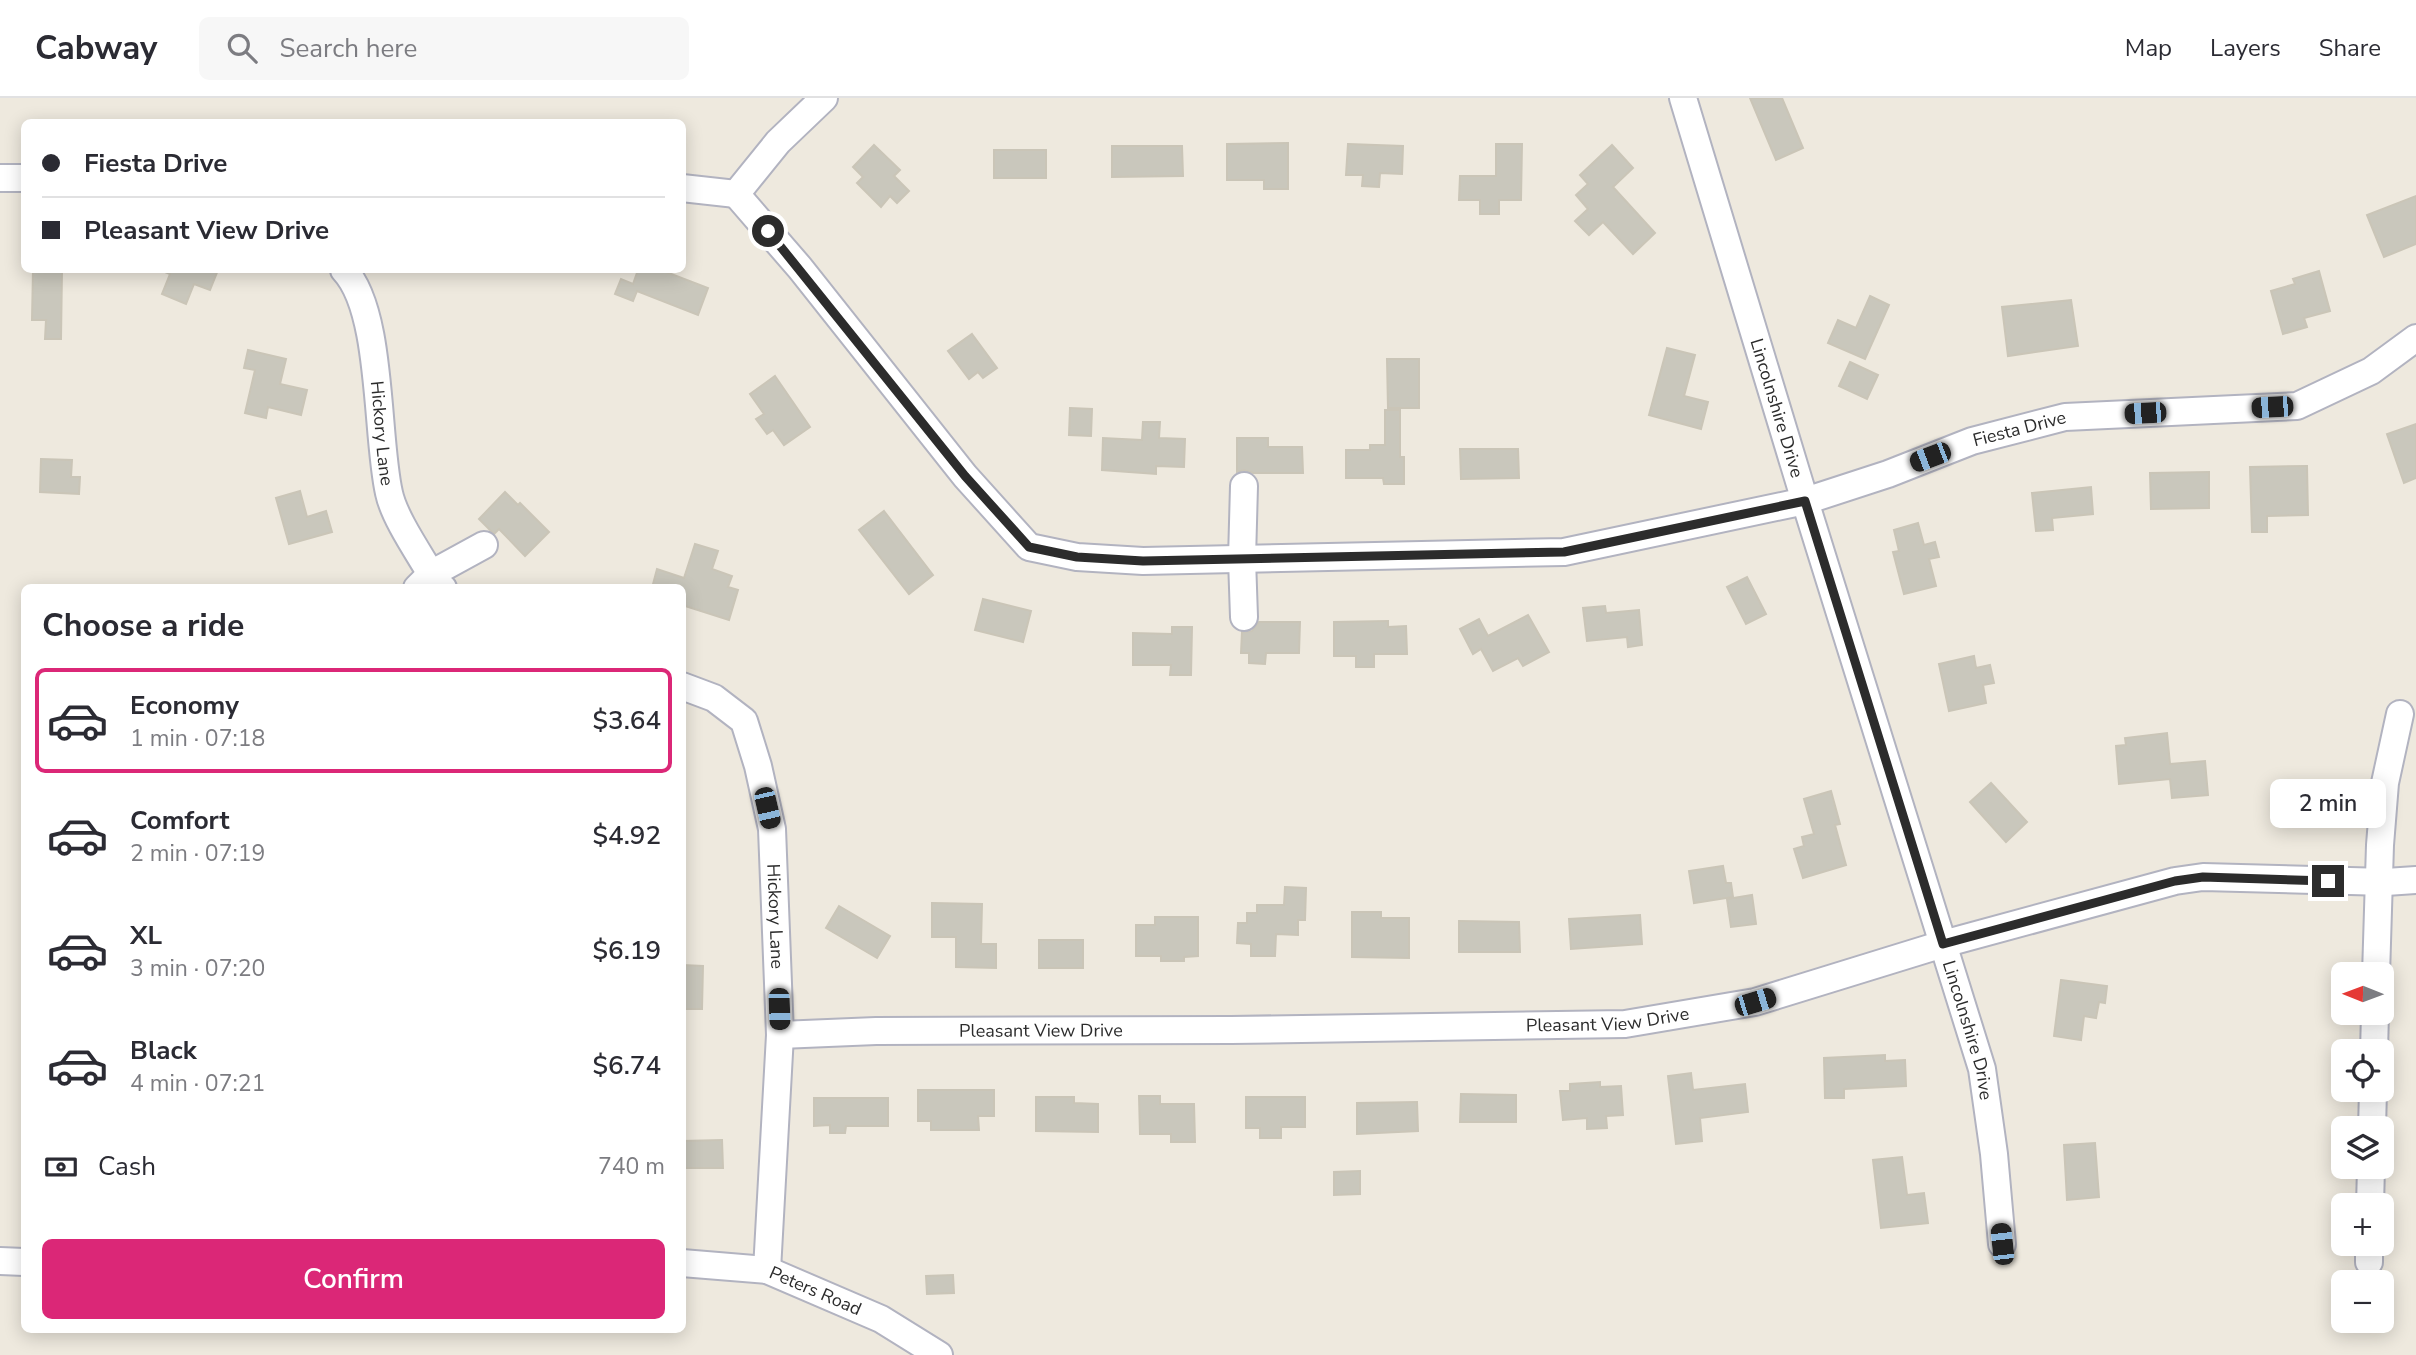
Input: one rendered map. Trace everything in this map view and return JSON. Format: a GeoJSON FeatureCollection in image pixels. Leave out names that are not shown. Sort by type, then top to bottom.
{"type":"FeatureCollection","features":[{"type":"Feature","properties":{"kind":"street"},"geometry":{"type":"LineString","coordinates":[[686,188],[736,194],[778,142],[824,98]]}},
{"type":"Feature","properties":{"kind":"street","name":"Lincolnshire Drive"},"geometry":{"type":"LineString","coordinates":[[1683,98],[1982,1069],[1994,1154],[2002,1244]]}},
{"type":"Feature","properties":{"kind":"street"},"geometry":{"type":"LineString","coordinates":[[0,178],[21,178]]}},
{"type":"Feature","properties":{"kind":"street","name":"Fiesta Drive"},"geometry":{"type":"LineString","coordinates":[[736,194],[800,268],[965,476],[1029,547],[1077,557],[1143,561],[1564,552],[1805,501],[1888,474],[1972,441],[2065,417],[2297,406],[2371,371],[2416,338]]}},
{"type":"Feature","properties":{"kind":"street","name":"Hickory Lane"},"geometry":{"type":"LineString","coordinates":[[347,273],[352,278],[369,328],[389,495],[430,583]]}},
{"type":"Feature","properties":{"kind":"street"},"geometry":{"type":"LineString","coordinates":[[1244,485],[1244,617]]}},
{"type":"Feature","properties":{"kind":"street"},"geometry":{"type":"LineString","coordinates":[[430,583],[484,545]]}},
{"type":"Feature","properties":{"kind":"street","name":"Hickory Lane"},"geometry":{"type":"LineString","coordinates":[[686,688],[714,698],[744,721],[758,766],[772,829],[780,1035],[767,1270]]}},
{"type":"Feature","properties":{"kind":"street"},"geometry":{"type":"LineString","coordinates":[[2376,962],[2385,783],[2400,714]]}},
{"type":"Feature","properties":{"kind":"street","name":"Pleasant View Drive"},"geometry":{"type":"LineString","coordinates":[[780,1035],[876,1031],[1231,1030],[1625,1024],[1755,1002],[1943,944],[2175,881],[2203,877],[2379,882],[2416,880]]}},
{"type":"Feature","properties":{"kind":"street"},"geometry":{"type":"LineString","coordinates":[[0,1261],[21,1262]]}},
{"type":"Feature","properties":{"kind":"street","name":"Peters Road"},"geometry":{"type":"LineString","coordinates":[[686,1263],[767,1270],[881,1319],[939,1355]]}},
{"type":"Feature","properties":{"kind":"building"},"geometry":{"type":"Polygon","coordinates":[[[1750,98],[1782,98],[1803,148],[1776,160],[1750,98]]]}},
{"type":"Feature","properties":{"kind":"building"},"geometry":{"type":"Polygon","coordinates":[[[1288,143],[1288,189],[1264,189],[1264,180],[1227,180],[1227,144],[1288,143]]]}},
{"type":"Feature","properties":{"kind":"building"},"geometry":{"type":"Polygon","coordinates":[[[1348,144],[1403,146],[1402,174],[1380,173],[1379,187],[1362,186],[1363,175],[1346,175],[1348,144]]]}},
{"type":"Feature","properties":{"kind":"building"},"geometry":{"type":"Polygon","coordinates":[[[1496,144],[1522,144],[1521,200],[1499,200],[1499,214],[1480,214],[1480,200],[1459,200],[1460,176],[1496,176],[1496,144]]]}},
{"type":"Feature","properties":{"kind":"building"},"geometry":{"type":"Polygon","coordinates":[[[874,145],[900,170],[894,176],[909,191],[897,203],[890,196],[881,207],[857,183],[863,177],[853,167],[874,145]]]}},
{"type":"Feature","properties":{"kind":"building"},"geometry":{"type":"Polygon","coordinates":[[[1612,145],[1633,168],[1613,187],[1655,233],[1633,254],[1603,222],[1589,235],[1575,221],[1588,209],[1576,195],[1588,184],[1580,175],[1612,145]]]}},
{"type":"Feature","properties":{"kind":"building"},"geometry":{"type":"Polygon","coordinates":[[[1112,146],[1182,146],[1183,176],[1112,177],[1112,146]]]}},
{"type":"Feature","properties":{"kind":"building"},"geometry":{"type":"Polygon","coordinates":[[[994,150],[1046,150],[1046,178],[994,178],[994,150]]]}},
{"type":"Feature","properties":{"kind":"building"},"geometry":{"type":"Polygon","coordinates":[[[2416,196],[2416,244],[2384,257],[2367,215],[2416,196]]]}},
{"type":"Feature","properties":{"kind":"building"},"geometry":{"type":"Polygon","coordinates":[[[2319,271],[2330,311],[2304,318],[2307,327],[2283,334],[2271,291],[2295,284],[2293,279],[2319,271]]]}},
{"type":"Feature","properties":{"kind":"building"},"geometry":{"type":"Polygon","coordinates":[[[33,273],[62,273],[61,339],[45,339],[46,320],[32,320],[33,273]]]}},
{"type":"Feature","properties":{"kind":"building"},"geometry":{"type":"Polygon","coordinates":[[[168,273],[217,273],[210,290],[194,284],[186,304],[162,294],[170,274],[168,273]]]}},
{"type":"Feature","properties":{"kind":"building"},"geometry":{"type":"Polygon","coordinates":[[[637,273],[669,273],[708,288],[698,315],[637,291],[633,301],[615,294],[621,279],[633,284],[637,273]]]}},
{"type":"Feature","properties":{"kind":"building"},"geometry":{"type":"Polygon","coordinates":[[[1870,296],[1889,305],[1865,359],[1828,343],[1838,320],[1856,328],[1870,296]]]}},
{"type":"Feature","properties":{"kind":"building"},"geometry":{"type":"Polygon","coordinates":[[[2071,300],[2078,346],[2008,356],[2002,307],[2071,300]]]}},
{"type":"Feature","properties":{"kind":"building"},"geometry":{"type":"Polygon","coordinates":[[[972,334],[997,368],[983,378],[978,372],[969,379],[948,351],[972,334]]]}},
{"type":"Feature","properties":{"kind":"building"},"geometry":{"type":"Polygon","coordinates":[[[1667,348],[1695,355],[1684,396],[1708,402],[1701,429],[1649,415],[1667,348]]]}},
{"type":"Feature","properties":{"kind":"building"},"geometry":{"type":"Polygon","coordinates":[[[248,350],[286,359],[280,384],[307,390],[301,415],[268,407],[266,418],[245,413],[255,370],[244,368],[248,350]]]}},
{"type":"Feature","properties":{"kind":"building"},"geometry":{"type":"Polygon","coordinates":[[[1387,359],[1419,359],[1419,408],[1388,408],[1387,359]]]}},
{"type":"Feature","properties":{"kind":"building"},"geometry":{"type":"Polygon","coordinates":[[[1850,362],[1878,375],[1867,399],[1839,386],[1850,362]]]}},
{"type":"Feature","properties":{"kind":"building"},"geometry":{"type":"Polygon","coordinates":[[[775,376],[810,427],[784,445],[773,430],[767,434],[756,419],[764,414],[750,394],[775,376]]]}},
{"type":"Feature","properties":{"kind":"building"},"geometry":{"type":"Polygon","coordinates":[[[1070,408],[1092,409],[1091,436],[1069,435],[1070,408]]]}},
{"type":"Feature","properties":{"kind":"building"},"geometry":{"type":"Polygon","coordinates":[[[1385,410],[1400,410],[1400,457],[1404,457],[1404,484],[1384,484],[1383,478],[1346,478],[1346,450],[1370,450],[1370,445],[1385,445],[1385,410]]]}},
{"type":"Feature","properties":{"kind":"building"},"geometry":{"type":"Polygon","coordinates":[[[1143,422],[1160,422],[1159,438],[1185,439],[1184,467],[1156,466],[1156,474],[1102,470],[1103,438],[1142,440],[1143,422]]]}},
{"type":"Feature","properties":{"kind":"building"},"geometry":{"type":"Polygon","coordinates":[[[2416,424],[2416,478],[2404,483],[2387,434],[2416,424]]]}},
{"type":"Feature","properties":{"kind":"building"},"geometry":{"type":"Polygon","coordinates":[[[1237,438],[1268,438],[1268,447],[1302,447],[1303,473],[1253,473],[1244,470],[1237,472],[1237,438]]]}},
{"type":"Feature","properties":{"kind":"building"},"geometry":{"type":"Polygon","coordinates":[[[1460,449],[1518,449],[1519,478],[1461,479],[1460,449]]]}},
{"type":"Feature","properties":{"kind":"building"},"geometry":{"type":"Polygon","coordinates":[[[41,459],[72,460],[71,477],[80,477],[79,494],[40,492],[41,459]]]}},
{"type":"Feature","properties":{"kind":"building"},"geometry":{"type":"Polygon","coordinates":[[[2307,466],[2308,515],[2267,516],[2267,532],[2252,532],[2250,467],[2307,466]]]}},
{"type":"Feature","properties":{"kind":"building"},"geometry":{"type":"Polygon","coordinates":[[[2209,472],[2209,508],[2151,509],[2150,473],[2209,472]]]}},
{"type":"Feature","properties":{"kind":"building"},"geometry":{"type":"Polygon","coordinates":[[[2091,487],[2093,514],[2052,518],[2053,530],[2036,531],[2032,493],[2091,487]]]}},
{"type":"Feature","properties":{"kind":"building"},"geometry":{"type":"Polygon","coordinates":[[[300,491],[307,517],[326,511],[332,532],[289,544],[276,498],[300,491]]]}},
{"type":"Feature","properties":{"kind":"building"},"geometry":{"type":"Polygon","coordinates":[[[505,492],[549,532],[525,556],[499,529],[494,534],[479,519],[505,492]]]}},
{"type":"Feature","properties":{"kind":"building"},"geometry":{"type":"Polygon","coordinates":[[[884,511],[933,575],[909,594],[859,530],[884,511]]]}},
{"type":"Feature","properties":{"kind":"building"},"geometry":{"type":"Polygon","coordinates":[[[1918,523],[1924,545],[1935,542],[1939,557],[1929,559],[1936,586],[1904,594],[1893,552],[1899,551],[1894,530],[1918,523]]]}},
{"type":"Feature","properties":{"kind":"building"},"geometry":{"type":"Polygon","coordinates":[[[695,544],[718,551],[712,569],[732,576],[728,587],[738,590],[729,620],[686,606],[686,584],[653,584],[657,569],[684,578],[695,544]]]}},
{"type":"Feature","properties":{"kind":"building"},"geometry":{"type":"Polygon","coordinates":[[[1747,577],[1766,614],[1746,624],[1727,587],[1747,577]]]}},
{"type":"Feature","properties":{"kind":"building"},"geometry":{"type":"Polygon","coordinates":[[[983,599],[1031,611],[1023,642],[975,630],[983,599]]]}},
{"type":"Feature","properties":{"kind":"building"},"geometry":{"type":"Polygon","coordinates":[[[1605,606],[1606,613],[1639,610],[1642,645],[1628,647],[1627,637],[1587,641],[1583,608],[1605,606]]]}},
{"type":"Feature","properties":{"kind":"building"},"geometry":{"type":"Polygon","coordinates":[[[1528,615],[1549,652],[1523,666],[1518,658],[1493,671],[1481,649],[1473,654],[1460,629],[1479,619],[1488,636],[1528,615]]]}},
{"type":"Feature","properties":{"kind":"building"},"geometry":{"type":"Polygon","coordinates":[[[1388,621],[1388,627],[1406,626],[1407,654],[1374,654],[1374,667],[1356,667],[1356,656],[1334,656],[1334,622],[1388,621]]]}},
{"type":"Feature","properties":{"kind":"building"},"geometry":{"type":"Polygon","coordinates":[[[1259,622],[1300,622],[1299,653],[1266,653],[1265,664],[1249,663],[1249,653],[1241,653],[1242,632],[1252,631],[1259,622]]]}},
{"type":"Feature","properties":{"kind":"building"},"geometry":{"type":"Polygon","coordinates":[[[1172,627],[1192,627],[1191,675],[1170,675],[1171,665],[1133,665],[1133,633],[1172,634],[1172,627]]]}},
{"type":"Feature","properties":{"kind":"building"},"geometry":{"type":"Polygon","coordinates":[[[1974,656],[1976,668],[1990,665],[1994,683],[1983,685],[1986,703],[1949,711],[1939,664],[1974,656]]]}},
{"type":"Feature","properties":{"kind":"building"},"geometry":{"type":"Polygon","coordinates":[[[2167,733],[2170,764],[2205,761],[2208,795],[2172,798],[2170,779],[2119,784],[2116,746],[2126,745],[2125,738],[2167,733]]]}},
{"type":"Feature","properties":{"kind":"building"},"geometry":{"type":"Polygon","coordinates":[[[1991,783],[2027,822],[2006,842],[1970,802],[1991,783]]]}},
{"type":"Feature","properties":{"kind":"building"},"geometry":{"type":"Polygon","coordinates":[[[1831,791],[1840,824],[1835,825],[1846,865],[1803,878],[1794,849],[1804,846],[1802,837],[1814,834],[1804,799],[1831,791]]]}},
{"type":"Feature","properties":{"kind":"building"},"geometry":{"type":"Polygon","coordinates":[[[1723,866],[1726,883],[1731,883],[1733,897],[1694,903],[1689,871],[1723,866]]]}},
{"type":"Feature","properties":{"kind":"building"},"geometry":{"type":"Polygon","coordinates":[[[1285,887],[1306,888],[1305,920],[1298,920],[1298,935],[1276,934],[1275,956],[1251,956],[1251,944],[1237,943],[1238,923],[1247,923],[1247,913],[1257,913],[1257,905],[1284,905],[1285,887]]]}},
{"type":"Feature","properties":{"kind":"building"},"geometry":{"type":"Polygon","coordinates":[[[1752,895],[1756,924],[1731,927],[1727,899],[1752,895]]]}},
{"type":"Feature","properties":{"kind":"building"},"geometry":{"type":"Polygon","coordinates":[[[932,903],[982,904],[981,944],[996,944],[996,968],[956,967],[956,937],[932,937],[932,903]]]}},
{"type":"Feature","properties":{"kind":"building"},"geometry":{"type":"Polygon","coordinates":[[[839,906],[890,936],[877,958],[826,928],[839,906]]]}},
{"type":"Feature","properties":{"kind":"building"},"geometry":{"type":"Polygon","coordinates":[[[1352,912],[1381,912],[1381,918],[1409,918],[1409,958],[1352,957],[1352,912]]]}},
{"type":"Feature","properties":{"kind":"building"},"geometry":{"type":"Polygon","coordinates":[[[1640,915],[1642,944],[1571,949],[1569,919],[1640,915]]]}},
{"type":"Feature","properties":{"kind":"building"},"geometry":{"type":"Polygon","coordinates":[[[1155,917],[1198,917],[1198,956],[1184,957],[1184,961],[1161,961],[1161,956],[1136,956],[1136,925],[1155,925],[1155,917]]]}},
{"type":"Feature","properties":{"kind":"building"},"geometry":{"type":"Polygon","coordinates":[[[1459,921],[1519,922],[1520,952],[1459,952],[1459,921]]]}},
{"type":"Feature","properties":{"kind":"building"},"geometry":{"type":"Polygon","coordinates":[[[1039,940],[1083,940],[1083,968],[1039,968],[1039,940]]]}},
{"type":"Feature","properties":{"kind":"building"},"geometry":{"type":"Polygon","coordinates":[[[686,965],[703,966],[702,1009],[686,1009],[686,965]]]}},
{"type":"Feature","properties":{"kind":"building"},"geometry":{"type":"Polygon","coordinates":[[[2061,980],[2107,986],[2105,1003],[2099,1002],[2096,1018],[2084,1016],[2081,1040],[2054,1036],[2061,980]]]}},
{"type":"Feature","properties":{"kind":"building"},"geometry":{"type":"Polygon","coordinates":[[[1885,1055],[1885,1061],[1905,1060],[1906,1086],[1844,1089],[1844,1098],[1825,1098],[1824,1058],[1885,1055]]]}},
{"type":"Feature","properties":{"kind":"building"},"geometry":{"type":"Polygon","coordinates":[[[1691,1073],[1693,1090],[1745,1084],[1748,1112],[1700,1118],[1702,1141],[1676,1144],[1668,1076],[1691,1073]]]}},
{"type":"Feature","properties":{"kind":"building"},"geometry":{"type":"Polygon","coordinates":[[[1600,1082],[1600,1087],[1621,1086],[1623,1115],[1606,1116],[1607,1128],[1587,1129],[1587,1118],[1563,1120],[1560,1091],[1570,1091],[1570,1084],[1600,1082]]]}},
{"type":"Feature","properties":{"kind":"building"},"geometry":{"type":"Polygon","coordinates":[[[918,1090],[994,1090],[994,1116],[978,1116],[979,1130],[931,1130],[931,1121],[918,1121],[918,1090]]]}},
{"type":"Feature","properties":{"kind":"building"},"geometry":{"type":"Polygon","coordinates":[[[1461,1094],[1516,1095],[1516,1122],[1460,1122],[1461,1094]]]}},
{"type":"Feature","properties":{"kind":"building"},"geometry":{"type":"Polygon","coordinates":[[[1139,1096],[1160,1096],[1160,1104],[1194,1104],[1195,1142],[1171,1142],[1171,1134],[1140,1134],[1139,1096]]]}},
{"type":"Feature","properties":{"kind":"building"},"geometry":{"type":"Polygon","coordinates":[[[1036,1097],[1074,1097],[1074,1103],[1098,1104],[1098,1132],[1036,1131],[1036,1097]]]}},
{"type":"Feature","properties":{"kind":"building"},"geometry":{"type":"Polygon","coordinates":[[[1246,1097],[1305,1097],[1305,1127],[1281,1127],[1281,1138],[1260,1138],[1260,1128],[1246,1128],[1246,1097]]]}},
{"type":"Feature","properties":{"kind":"building"},"geometry":{"type":"Polygon","coordinates":[[[814,1098],[888,1098],[888,1126],[846,1126],[845,1133],[830,1133],[830,1125],[814,1126],[814,1098]]]}},
{"type":"Feature","properties":{"kind":"building"},"geometry":{"type":"Polygon","coordinates":[[[1417,1102],[1418,1131],[1357,1134],[1357,1103],[1417,1102]]]}},
{"type":"Feature","properties":{"kind":"building"},"geometry":{"type":"Polygon","coordinates":[[[722,1140],[723,1168],[686,1168],[686,1141],[722,1140]]]}},
{"type":"Feature","properties":{"kind":"building"},"geometry":{"type":"Polygon","coordinates":[[[2095,1143],[2099,1197],[2067,1200],[2064,1145],[2095,1143]]]}},
{"type":"Feature","properties":{"kind":"building"},"geometry":{"type":"Polygon","coordinates":[[[1902,1157],[1907,1195],[1924,1193],[1928,1223],[1881,1228],[1873,1160],[1902,1157]]]}},
{"type":"Feature","properties":{"kind":"building"},"geometry":{"type":"Polygon","coordinates":[[[1360,1171],[1360,1194],[1334,1195],[1334,1172],[1360,1171]]]}},
{"type":"Feature","properties":{"kind":"building"},"geometry":{"type":"Polygon","coordinates":[[[953,1275],[954,1293],[927,1294],[926,1276],[953,1275]]]}},
{"type":"Feature","properties":{"kind":"route"},"geometry":{"type":"LineString","coordinates":[[768,231],[965,476],[1029,547],[1077,557],[1143,561],[1564,552],[1805,501],[1943,944],[2175,881],[2203,877],[2328,881]]}}]}
